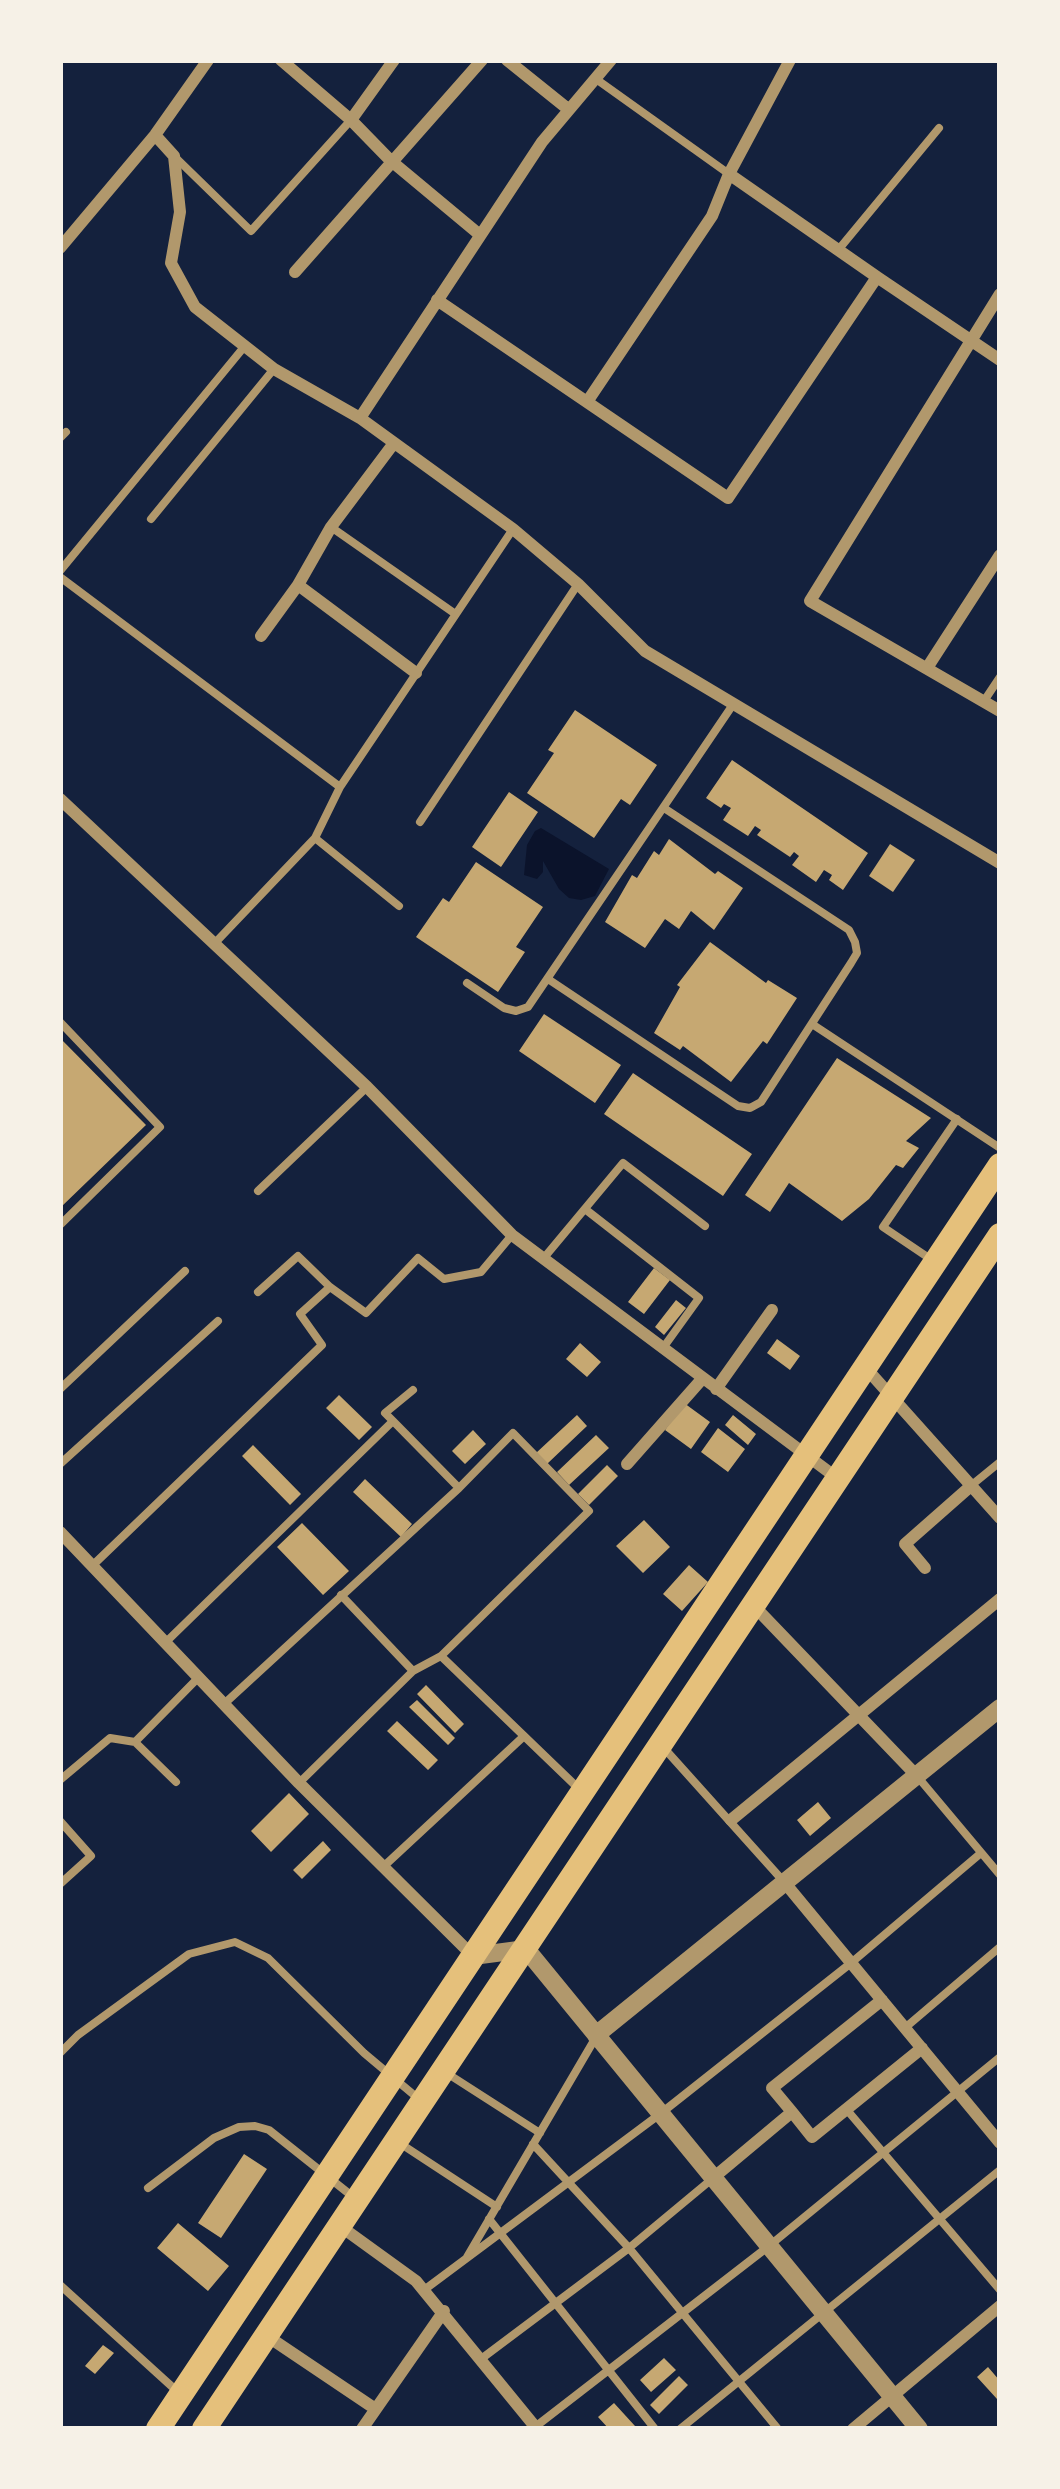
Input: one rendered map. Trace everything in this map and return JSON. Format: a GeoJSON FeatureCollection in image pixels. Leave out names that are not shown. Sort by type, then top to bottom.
{"type":"FeatureCollection","features":[{"type":"Feature","properties":{"kind":"main road"},"geometry":{"type":"LineString","coordinates":[[158,2426],[1000,1165]]}},
{"type":"Feature","properties":{"kind":"main road"},"geometry":{"type":"LineString","coordinates":[[204,2429],[1000,1235]]}},
{"type":"Feature","properties":{"kind":"street"},"geometry":{"type":"LineString","coordinates":[[60,248],[155,135],[208,60]]}},
{"type":"Feature","properties":{"kind":"street"},"geometry":{"type":"LineString","coordinates":[[281,60],[480,235]]}},
{"type":"Feature","properties":{"kind":"street"},"geometry":{"type":"LineString","coordinates":[[351,120],[394,60]]}},
{"type":"Feature","properties":{"kind":"street"},"geometry":{"type":"LineString","coordinates":[[295,272],[482,60]]}},
{"type":"Feature","properties":{"kind":"street"},"geometry":{"type":"LineString","coordinates":[[507,60],[568,109]]}},
{"type":"Feature","properties":{"kind":"street"},"geometry":{"type":"LineString","coordinates":[[360,418],[568,109],[611,60]]}},
{"type":"Feature","properties":{"kind":"street"},"geometry":{"type":"LineString","coordinates":[[587,402],[712,216],[790,60]]}},
{"type":"Feature","properties":{"kind":"street"},"geometry":{"type":"LineString","coordinates":[[155,135],[174,156],[180,212],[171,263],[195,307],[274,368],[360,418],[513,529],[578,584],[645,651],[1000,863]]}},
{"type":"Feature","properties":{"kind":"street"},"geometry":{"type":"LineString","coordinates":[[729,175],[1000,360]]}},
{"type":"Feature","properties":{"kind":"street"},"geometry":{"type":"LineString","coordinates":[[437,300],[728,498],[877,277]]}},
{"type":"Feature","properties":{"kind":"street"},"geometry":{"type":"LineString","coordinates":[[1000,294],[810,601],[1000,711]]}},
{"type":"Feature","properties":{"kind":"street"},"geometry":{"type":"LineString","coordinates":[[261,636],[331,527],[394,442]]}},
{"type":"Feature","properties":{"kind":"street"},"geometry":{"type":"LineString","coordinates":[[927,668],[997,564]]}},
{"type":"Feature","properties":{"kind":"street"},"geometry":{"type":"LineString","coordinates":[[298,585],[416,673]]}},
{"type":"Feature","properties":{"kind":"street"},"geometry":{"type":"LineString","coordinates":[[60,799],[367,1087],[512,1235],[838,1478]]}},
{"type":"Feature","properties":{"kind":"street"},"geometry":{"type":"LineString","coordinates":[[716,1389],[772,1310]]}},
{"type":"Feature","properties":{"kind":"street"},"geometry":{"type":"LineString","coordinates":[[865,1367],[1000,1518]]}},
{"type":"Feature","properties":{"kind":"street"},"geometry":{"type":"LineString","coordinates":[[627,1464],[702,1379]]}},
{"type":"Feature","properties":{"kind":"street"},"geometry":{"type":"LineString","coordinates":[[926,1568],[905,1544],[972,1485]]}},
{"type":"Feature","properties":{"kind":"street"},"geometry":{"type":"LineString","coordinates":[[60,1532],[299,1783],[473,1956],[526,1949],[919,2429]]}},
{"type":"Feature","properties":{"kind":"street"},"geometry":{"type":"LineString","coordinates":[[731,1820],[1000,1599]]}},
{"type":"Feature","properties":{"kind":"street"},"geometry":{"type":"LineString","coordinates":[[754,1605],[916,1775]]}},
{"type":"Feature","properties":{"kind":"street"},"geometry":{"type":"LineString","coordinates":[[596,2035],[998,1712]]}},
{"type":"Feature","properties":{"kind":"street"},"geometry":{"type":"LineString","coordinates":[[785,1883],[1000,2143]]}},
{"type":"Feature","properties":{"kind":"street"},"geometry":{"type":"LineString","coordinates":[[882,2000],[772,2088],[812,2137],[922,2048]]}},
{"type":"Feature","properties":{"kind":"street"},"geometry":{"type":"LineString","coordinates":[[713,2178],[792,2112]]}},
{"type":"Feature","properties":{"kind":"street"},"geometry":{"type":"LineString","coordinates":[[340,2226],[424,2290],[536,2428]]}},
{"type":"Feature","properties":{"kind":"street"},"geometry":{"type":"LineString","coordinates":[[853,2429],[1000,2306]]}},
{"type":"Feature","properties":{"kind":"street"},"geometry":{"type":"LineString","coordinates":[[362,2429],[444,2312]]}},
{"type":"Feature","properties":{"kind":"street"},"geometry":{"type":"LineString","coordinates":[[267,2336],[374,2408]]}},
{"type":"Feature","properties":{"kind":"lane"},"geometry":{"type":"LineString","coordinates":[[596,79],[729,175]]}},
{"type":"Feature","properties":{"kind":"lane"},"geometry":{"type":"LineString","coordinates":[[174,156],[251,231],[351,120]]}},
{"type":"Feature","properties":{"kind":"lane"},"geometry":{"type":"LineString","coordinates":[[839,249],[939,128]]}},
{"type":"Feature","properties":{"kind":"lane"},"geometry":{"type":"LineString","coordinates":[[244,347],[60,574],[340,787]]}},
{"type":"Feature","properties":{"kind":"lane"},"geometry":{"type":"LineString","coordinates":[[151,519],[274,368]]}},
{"type":"Feature","properties":{"kind":"lane"},"geometry":{"type":"LineString","coordinates":[[331,527],[454,613]]}},
{"type":"Feature","properties":{"kind":"lane"},"geometry":{"type":"LineString","coordinates":[[214,944],[315,838],[340,787],[513,529]]}},
{"type":"Feature","properties":{"kind":"lane"},"geometry":{"type":"LineString","coordinates":[[420,822],[578,584]]}},
{"type":"Feature","properties":{"kind":"lane"},"geometry":{"type":"LineString","coordinates":[[984,701],[1000,677]]}},
{"type":"Feature","properties":{"kind":"lane"},"geometry":{"type":"LineString","coordinates":[[467,983],[504,1008],[528,1007],[732,706]]}},
{"type":"Feature","properties":{"kind":"lane"},"geometry":{"type":"LineString","coordinates":[[548,979],[738,1106],[750,1108],[760,1102],[856,953],[849,930],[664,808]]}},
{"type":"Feature","properties":{"kind":"lane"},"geometry":{"type":"LineString","coordinates":[[315,838],[399,906]]}},
{"type":"Feature","properties":{"kind":"lane"},"geometry":{"type":"LineString","coordinates":[[60,1022],[160,1127],[60,1225]]}},
{"type":"Feature","properties":{"kind":"lane"},"geometry":{"type":"LineString","coordinates":[[812,1024],[1000,1148]]}},
{"type":"Feature","properties":{"kind":"lane"},"geometry":{"type":"LineString","coordinates":[[258,1191],[367,1087]]}},
{"type":"Feature","properties":{"kind":"lane"},"geometry":{"type":"LineString","coordinates":[[936,1262],[884,1227],[957,1119]]}},
{"type":"Feature","properties":{"kind":"lane"},"geometry":{"type":"LineString","coordinates":[[542,1260],[623,1163],[705,1226]]}},
{"type":"Feature","properties":{"kind":"lane"},"geometry":{"type":"LineString","coordinates":[[584,1208],[699,1298],[662,1349]]}},
{"type":"Feature","properties":{"kind":"lane"},"geometry":{"type":"LineString","coordinates":[[258,1292],[298,1256],[366,1313],[418,1258],[444,1279],[481,1272],[512,1235]]}},
{"type":"Feature","properties":{"kind":"lane"},"geometry":{"type":"LineString","coordinates":[[60,1388],[185,1270]]}},
{"type":"Feature","properties":{"kind":"lane"},"geometry":{"type":"LineString","coordinates":[[92,1565],[322,1345],[300,1315],[330,1287]]}},
{"type":"Feature","properties":{"kind":"lane"},"geometry":{"type":"LineString","coordinates":[[60,1464],[218,1321]]}},
{"type":"Feature","properties":{"kind":"lane"},"geometry":{"type":"LineString","coordinates":[[413,1390],[385,1413],[459,1488]]}},
{"type":"Feature","properties":{"kind":"lane"},"geometry":{"type":"LineString","coordinates":[[166,1642],[393,1421]]}},
{"type":"Feature","properties":{"kind":"lane"},"geometry":{"type":"LineString","coordinates":[[224,1704],[513,1433],[589,1511],[441,1656],[412,1671],[299,1783]]}},
{"type":"Feature","properties":{"kind":"lane"},"geometry":{"type":"LineString","coordinates":[[972,1485],[1000,1462]]}},
{"type":"Feature","properties":{"kind":"lane"},"geometry":{"type":"LineString","coordinates":[[340,1595],[412,1671]]}},
{"type":"Feature","properties":{"kind":"lane"},"geometry":{"type":"LineString","coordinates":[[441,1656],[583,1792]]}},
{"type":"Feature","properties":{"kind":"lane"},"geometry":{"type":"LineString","coordinates":[[135,1742],[199,1677]]}},
{"type":"Feature","properties":{"kind":"lane"},"geometry":{"type":"LineString","coordinates":[[383,1867],[523,1737]]}},
{"type":"Feature","properties":{"kind":"lane"},"geometry":{"type":"LineString","coordinates":[[60,1780],[110,1738],[135,1742],[176,1782]]}},
{"type":"Feature","properties":{"kind":"lane"},"geometry":{"type":"LineString","coordinates":[[662,1745],[785,1883]]}},
{"type":"Feature","properties":{"kind":"lane"},"geometry":{"type":"LineString","coordinates":[[916,1775],[1000,1875]]}},
{"type":"Feature","properties":{"kind":"lane"},"geometry":{"type":"LineString","coordinates":[[60,1821],[91,1856],[60,1884]]}},
{"type":"Feature","properties":{"kind":"lane"},"geometry":{"type":"LineString","coordinates":[[424,2290],[660,2114],[851,1964],[981,1853]]}},
{"type":"Feature","properties":{"kind":"lane"},"geometry":{"type":"LineString","coordinates":[[60,2053],[190,1954],[235,1942],[268,1958],[422,2103]]}},
{"type":"Feature","properties":{"kind":"lane"},"geometry":{"type":"LineString","coordinates":[[905,2028],[1000,1947]]}},
{"type":"Feature","properties":{"kind":"lane"},"geometry":{"type":"LineString","coordinates":[[466,2259],[596,2035]]}},
{"type":"Feature","properties":{"kind":"lane"},"geometry":{"type":"LineString","coordinates":[[536,2428],[1000,2057]]}},
{"type":"Feature","properties":{"kind":"lane"},"geometry":{"type":"LineString","coordinates":[[443,2072],[540,2133]]}},
{"type":"Feature","properties":{"kind":"lane"},"geometry":{"type":"LineString","coordinates":[[846,2109],[1000,2290]]}},
{"type":"Feature","properties":{"kind":"lane"},"geometry":{"type":"LineString","coordinates":[[148,2188],[214,2138],[238,2127],[255,2126],[269,2130],[358,2200]]}},
{"type":"Feature","properties":{"kind":"lane"},"geometry":{"type":"LineString","coordinates":[[396,2142],[496,2207]]}},
{"type":"Feature","properties":{"kind":"lane"},"geometry":{"type":"LineString","coordinates":[[533,2144],[629,2248],[778,2429]]}},
{"type":"Feature","properties":{"kind":"lane"},"geometry":{"type":"LineString","coordinates":[[680,2429],[1000,2170]]}},
{"type":"Feature","properties":{"kind":"lane"},"geometry":{"type":"LineString","coordinates":[[482,2359],[713,2178]]}},
{"type":"Feature","properties":{"kind":"lane"},"geometry":{"type":"LineString","coordinates":[[489,2219],[655,2429]]}},
{"type":"Feature","properties":{"kind":"lane"},"geometry":{"type":"LineString","coordinates":[[60,2285],[181,2394]]}},
{"type":"Feature","properties":{"kind":"water"},"geometry":{"type":"Polygon","coordinates":[[[541,828],[609,869],[595,896],[569,898],[543,861],[537,879],[524,875],[527,845],[541,828]]]}},
{"type":"Feature","properties":{"kind":"building"},"geometry":{"type":"Polygon","coordinates":[[[575,710],[657,765],[630,805],[621,799],[594,838],[527,793],[575,710]]]}},
{"type":"Feature","properties":{"kind":"building"},"geometry":{"type":"Polygon","coordinates":[[[732,760],[868,853],[843,890],[824,870],[816,882],[792,865],[799,856],[794,852],[790,857],[757,835],[761,830],[755,826],[748,836],[723,820],[731,808],[724,804],[721,808],[706,798],[732,760]]]}},
{"type":"Feature","properties":{"kind":"building"},"geometry":{"type":"Polygon","coordinates":[[[509,792],[538,812],[501,867],[472,847],[509,792]]]}},
{"type":"Feature","properties":{"kind":"building"},"geometry":{"type":"Polygon","coordinates":[[[669,839],[715,874],[718,871],[743,888],[714,930],[691,911],[679,929],[665,919],[645,948],[605,922],[632,875],[637,878],[654,851],[659,855],[669,839]]]}},
{"type":"Feature","properties":{"kind":"building"},"geometry":{"type":"Polygon","coordinates":[[[890,844],[915,860],[893,892],[869,876],[890,844]]]}},
{"type":"Feature","properties":{"kind":"building"},"geometry":{"type":"Polygon","coordinates":[[[476,862],[543,907],[516,947],[525,952],[498,992],[416,937],[443,898],[449,902],[476,862]]]}},
{"type":"Feature","properties":{"kind":"building"},"geometry":{"type":"Polygon","coordinates":[[[710,942],[766,983],[797,998],[767,1044],[763,1041],[731,1082],[683,1046],[680,1050],[654,1033],[677,985],[710,942]]]}},
{"type":"Feature","properties":{"kind":"building"},"geometry":{"type":"Polygon","coordinates":[[[544,1014],[621,1065],[595,1103],[519,1051],[544,1014]]]}},
{"type":"Feature","properties":{"kind":"building"},"geometry":{"type":"Polygon","coordinates":[[[60,1038],[146,1125],[60,1208],[60,1038]]]}},
{"type":"Feature","properties":{"kind":"building"},"geometry":{"type":"Polygon","coordinates":[[[837,1058],[931,1118],[906,1141],[919,1148],[842,1221],[789,1183],[770,1212],[745,1195],[837,1058]]]}},
{"type":"Feature","properties":{"kind":"building"},"geometry":{"type":"Polygon","coordinates":[[[633,1073],[752,1154],[723,1196],[604,1114],[633,1073]]]}},
{"type":"Feature","properties":{"kind":"building"},"geometry":{"type":"Polygon","coordinates":[[[654,1268],[670,1280],[644,1314],[628,1302],[654,1268]]]}},
{"type":"Feature","properties":{"kind":"building"},"geometry":{"type":"Polygon","coordinates":[[[676,1300],[686,1308],[664,1335],[655,1327],[676,1300]]]}},
{"type":"Feature","properties":{"kind":"building"},"geometry":{"type":"Polygon","coordinates":[[[777,1339],[800,1356],[790,1370],[767,1353],[777,1339]]]}},
{"type":"Feature","properties":{"kind":"building"},"geometry":{"type":"Polygon","coordinates":[[[580,1343],[601,1362],[587,1377],[566,1359],[580,1343]]]}},
{"type":"Feature","properties":{"kind":"building"},"geometry":{"type":"Polygon","coordinates":[[[339,1395],[372,1427],[359,1440],[326,1408],[339,1395]]]}},
{"type":"Feature","properties":{"kind":"building"},"geometry":{"type":"Polygon","coordinates":[[[684,1403],[710,1422],[691,1449],[665,1430],[684,1403]]]}},
{"type":"Feature","properties":{"kind":"building"},"geometry":{"type":"Polygon","coordinates":[[[577,1415],[587,1426],[547,1464],[536,1453],[577,1415]]]}},
{"type":"Feature","properties":{"kind":"building"},"geometry":{"type":"Polygon","coordinates":[[[733,1415],[756,1434],[748,1445],[725,1425],[733,1415]]]}},
{"type":"Feature","properties":{"kind":"building"},"geometry":{"type":"Polygon","coordinates":[[[718,1428],[745,1449],[728,1472],[701,1452],[718,1428]]]}},
{"type":"Feature","properties":{"kind":"building"},"geometry":{"type":"Polygon","coordinates":[[[473,1430],[486,1444],[465,1464],[452,1451],[473,1430]]]}},
{"type":"Feature","properties":{"kind":"building"},"geometry":{"type":"Polygon","coordinates":[[[596,1435],[609,1448],[569,1485],[557,1472],[596,1435]]]}},
{"type":"Feature","properties":{"kind":"building"},"geometry":{"type":"Polygon","coordinates":[[[253,1445],[301,1494],[290,1505],[242,1456],[253,1445]]]}},
{"type":"Feature","properties":{"kind":"building"},"geometry":{"type":"Polygon","coordinates":[[[607,1465],[618,1476],[589,1505],[578,1494],[607,1465]]]}},
{"type":"Feature","properties":{"kind":"building"},"geometry":{"type":"Polygon","coordinates":[[[365,1479],[412,1524],[401,1537],[353,1492],[365,1479]]]}},
{"type":"Feature","properties":{"kind":"building"},"geometry":{"type":"Polygon","coordinates":[[[644,1520],[670,1547],[643,1573],[616,1546],[644,1520]]]}},
{"type":"Feature","properties":{"kind":"building"},"geometry":{"type":"Polygon","coordinates":[[[302,1523],[349,1571],[323,1595],[277,1547],[302,1523]]]}},
{"type":"Feature","properties":{"kind":"building"},"geometry":{"type":"Polygon","coordinates":[[[689,1565],[708,1582],[682,1611],[663,1594],[689,1565]]]}},
{"type":"Feature","properties":{"kind":"building"},"geometry":{"type":"Polygon","coordinates":[[[426,1685],[464,1724],[455,1733],[417,1694],[426,1685]]]}},
{"type":"Feature","properties":{"kind":"building"},"geometry":{"type":"Polygon","coordinates":[[[417,1700],[455,1738],[448,1745],[409,1707],[417,1700]]]}},
{"type":"Feature","properties":{"kind":"building"},"geometry":{"type":"Polygon","coordinates":[[[397,1721],[438,1760],[428,1770],[387,1731],[397,1721]]]}},
{"type":"Feature","properties":{"kind":"building"},"geometry":{"type":"Polygon","coordinates":[[[289,1793],[309,1814],[271,1852],[251,1831],[289,1793]]]}},
{"type":"Feature","properties":{"kind":"building"},"geometry":{"type":"Polygon","coordinates":[[[818,1802],[831,1818],[810,1836],[797,1820],[818,1802]]]}},
{"type":"Feature","properties":{"kind":"building"},"geometry":{"type":"Polygon","coordinates":[[[323,1841],[331,1850],[302,1879],[293,1870],[323,1841]]]}},
{"type":"Feature","properties":{"kind":"building"},"geometry":{"type":"Polygon","coordinates":[[[244,2154],[267,2169],[221,2238],[198,2223],[244,2154]]]}},
{"type":"Feature","properties":{"kind":"building"},"geometry":{"type":"Polygon","coordinates":[[[178,2223],[229,2266],[208,2291],[157,2248],[178,2223]]]}},
{"type":"Feature","properties":{"kind":"building"},"geometry":{"type":"Polygon","coordinates":[[[103,2345],[114,2353],[95,2374],[85,2366],[103,2345]]]}},
{"type":"Feature","properties":{"kind":"building"},"geometry":{"type":"Polygon","coordinates":[[[664,2358],[676,2370],[651,2392],[640,2380],[664,2358]]]}},
{"type":"Feature","properties":{"kind":"building"},"geometry":{"type":"Polygon","coordinates":[[[988,2367],[1000,2381],[997,2399],[977,2377],[988,2367]]]}},
{"type":"Feature","properties":{"kind":"building"},"geometry":{"type":"Polygon","coordinates":[[[679,2376],[688,2385],[659,2414],[650,2405],[679,2376]]]}},
{"type":"Feature","properties":{"kind":"building"},"geometry":{"type":"Polygon","coordinates":[[[614,2403],[635,2426],[632,2429],[609,2429],[598,2417],[614,2403]]]}}]}
